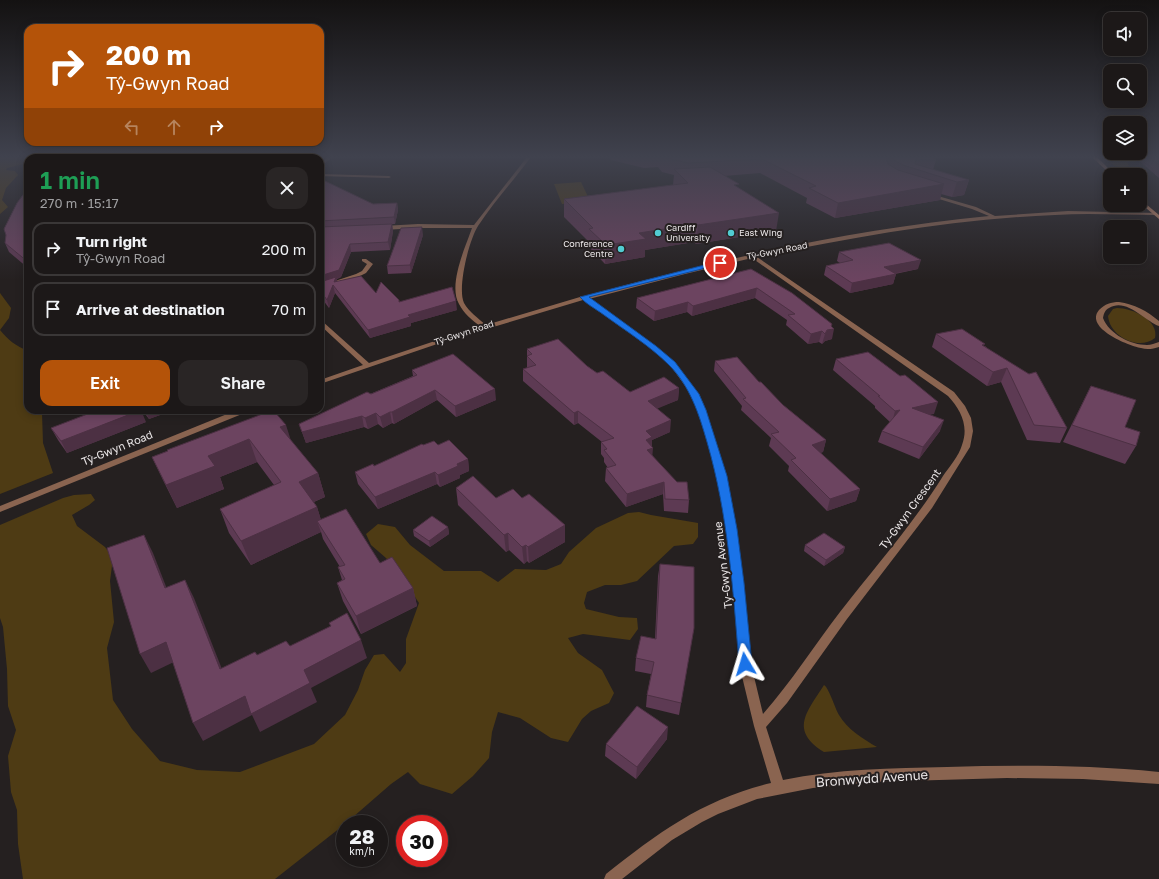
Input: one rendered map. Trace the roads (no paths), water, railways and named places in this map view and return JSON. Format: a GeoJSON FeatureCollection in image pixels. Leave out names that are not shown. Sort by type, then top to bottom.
{"type":"FeatureCollection","features":[{"type":"Feature","properties":{"kind":"street"},"geometry":{"type":"LineString","coordinates":[[484,326],[460,304],[458,290],[462,263],[475,227],[497,198]]}},
{"type":"Feature","properties":{"kind":"street"},"geometry":{"type":"LineString","coordinates":[[943,198],[974,208],[994,217]]}},
{"type":"Feature","properties":{"kind":"street"},"geometry":{"type":"LineString","coordinates":[[1147,207],[1157,216]]}},
{"type":"Feature","properties":{"kind":"street","name":"Tŷ-Gwyn Road"},"geometry":{"type":"LineString","coordinates":[[324,381],[484,326],[583,297],[671,274],[752,256],[890,231],[994,217],[1070,212],[1157,216]]}},
{"type":"Feature","properties":{"kind":"street"},"geometry":{"type":"LineString","coordinates":[[380,228],[418,226],[475,227]]}},
{"type":"Feature","properties":{"kind":"street","name":"Ty-Gwyn Crescent"},"geometry":{"type":"LineString","coordinates":[[752,256],[951,394],[966,414],[969,426],[969,436],[966,447],[929,506],[843,616],[783,699],[760,726]]}},
{"type":"Feature","properties":{"kind":"street"},"geometry":{"type":"LineString","coordinates":[[324,287],[364,272],[370,264],[364,260]]}},
{"type":"Feature","properties":{"kind":"street","name":"Ty-Gwyn Avenue"},"geometry":{"type":"LineString","coordinates":[[583,297],[654,348],[672,364],[695,394],[702,410],[722,476],[731,529],[739,583],[745,664],[760,726],[779,787]]}},
{"type":"Feature","properties":{"kind":"street"},"geometry":{"type":"LineString","coordinates":[[1159,324],[1141,311],[1123,305],[1114,304],[1106,306],[1100,316],[1101,322],[1115,337],[1126,342],[1148,347],[1159,344]]}},
{"type":"Feature","properties":{"kind":"street"},"geometry":{"type":"LineString","coordinates":[[324,326],[367,365]]}},
{"type":"Feature","properties":{"kind":"street","name":"Tŷ-Gwyn Road"},"geometry":{"type":"LineString","coordinates":[[0,509],[234,414]]}},
{"type":"Feature","properties":{"kind":"street","name":"Bronwydd Avenue"},"geometry":{"type":"LineString","coordinates":[[611,879],[666,836],[696,818],[729,802],[779,787],[826,780],[902,775],[1050,771],[1159,778]]}},
{"type":"Feature","properties":{"kind":"place","name":"Cardiff University"},"geometry":{"type":"Point","coordinates":[658,233]}},
{"type":"Feature","properties":{"kind":"place","name":"East Wing"},"geometry":{"type":"Point","coordinates":[731,233]}},
{"type":"Feature","properties":{"kind":"place","name":"Conference Centre"},"geometry":{"type":"Point","coordinates":[621,249]}}]}
